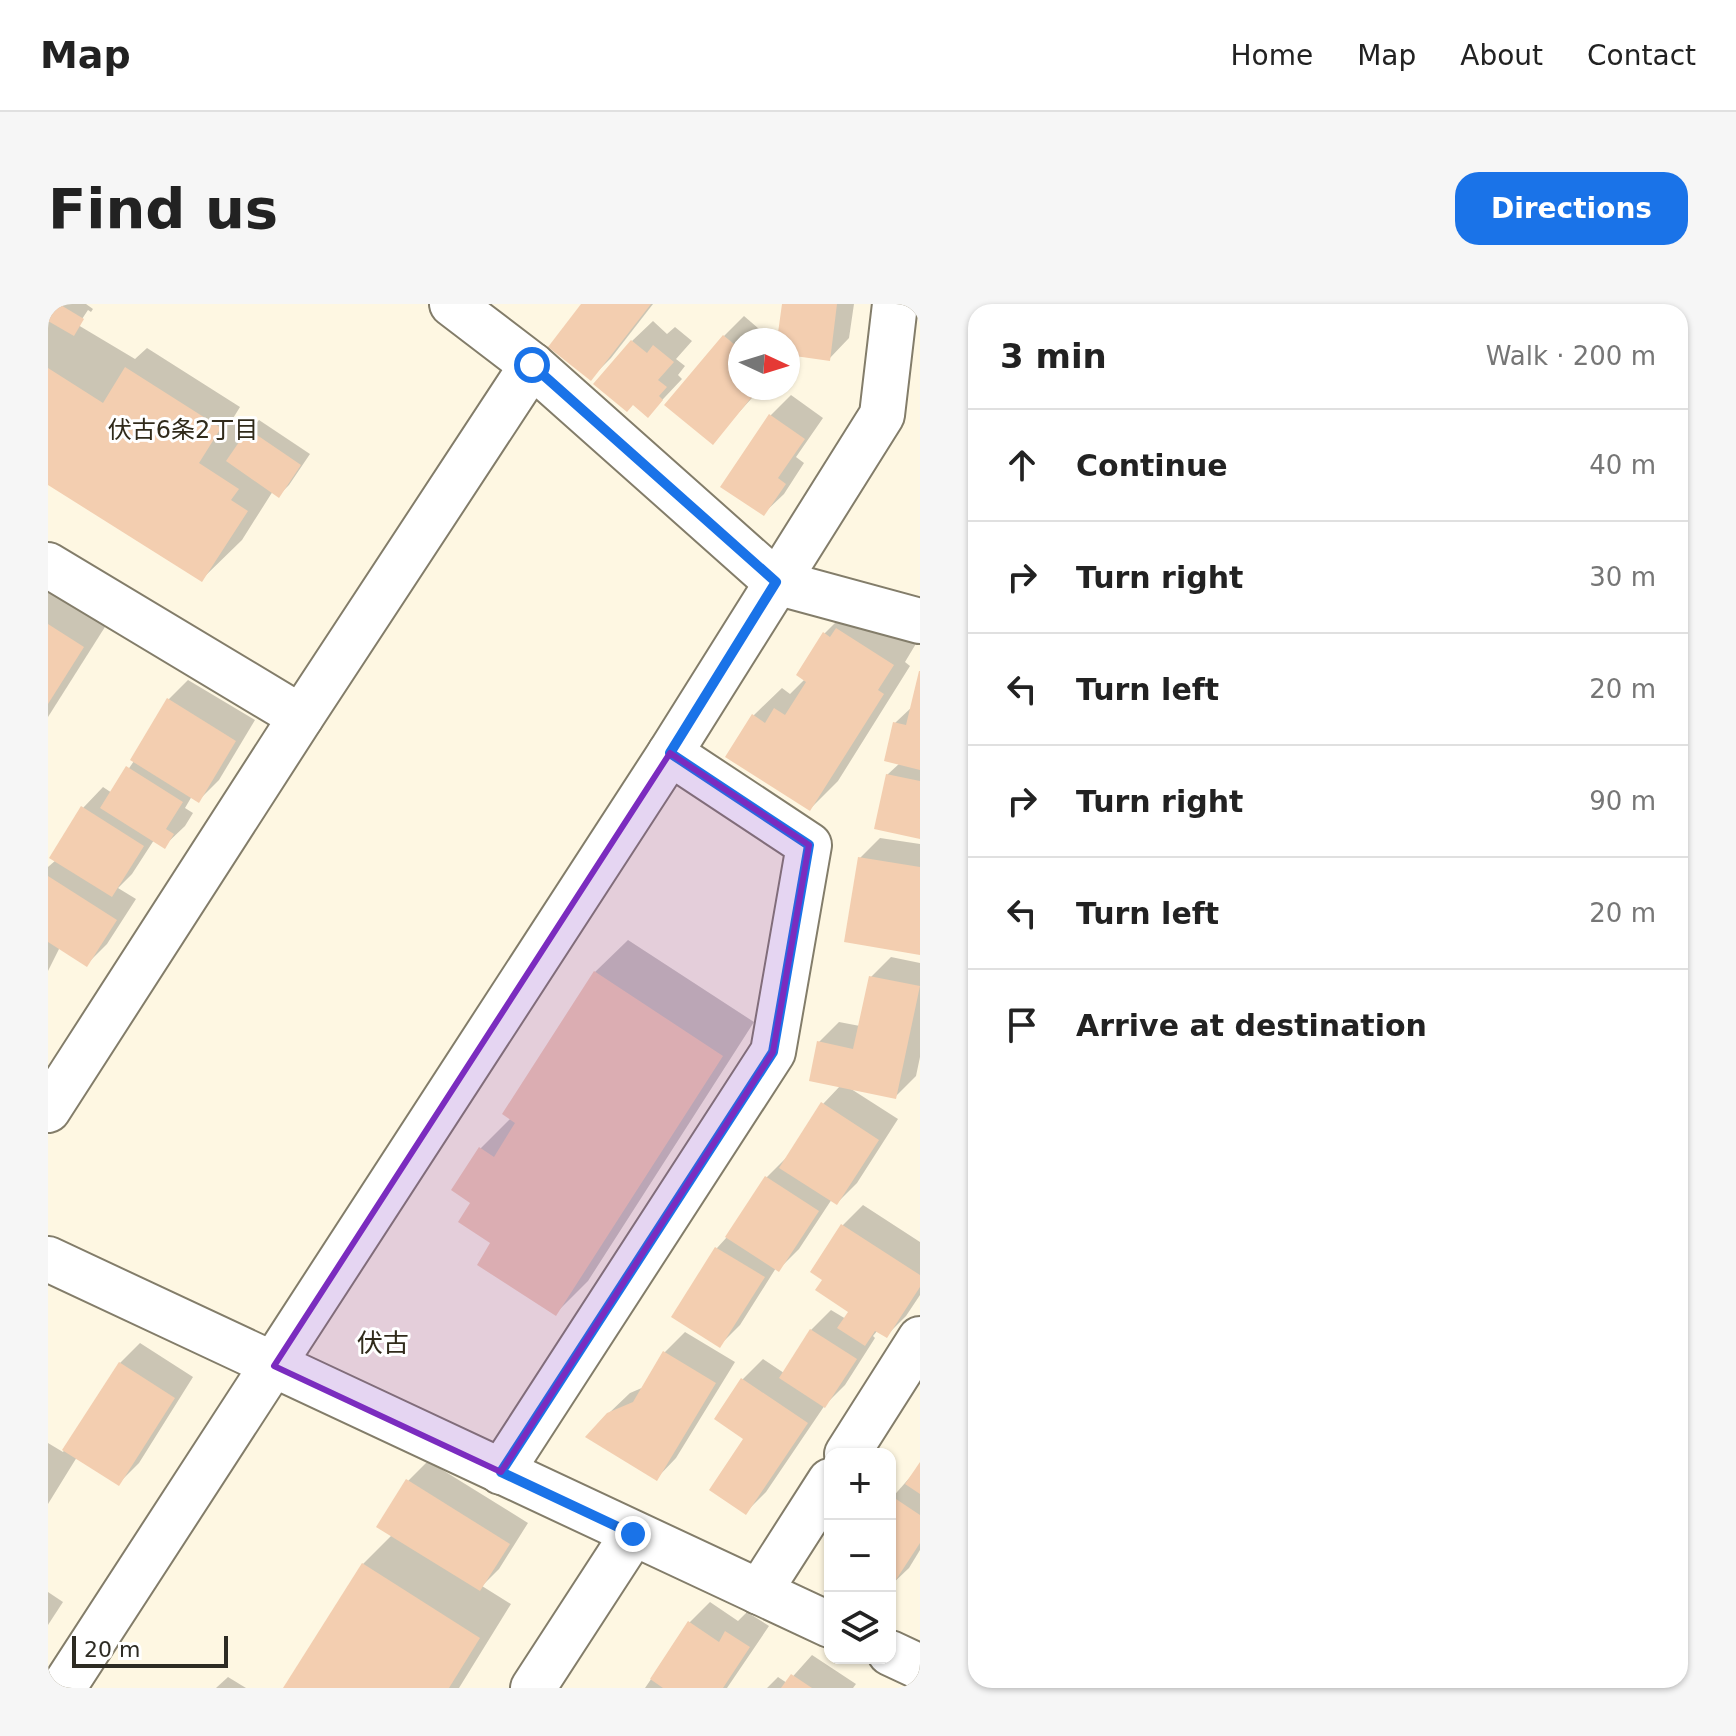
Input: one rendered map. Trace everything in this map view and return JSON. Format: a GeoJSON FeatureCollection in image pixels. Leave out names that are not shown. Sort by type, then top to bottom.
{"type":"FeatureCollection","features":[{"type":"Feature","properties":{"kind":"street"},"geometry":{"type":"LineString","coordinates":[[452,304],[532,365],[776,582],[920,621]]}},
{"type":"Feature","properties":{"kind":"street"},"geometry":{"type":"LineString","coordinates":[[63,1688],[670,753],[882,415],[895,304]]}},
{"type":"Feature","properties":{"kind":"street"},"geometry":{"type":"LineString","coordinates":[[48,1110],[532,365]]}},
{"type":"Feature","properties":{"kind":"street"},"geometry":{"type":"LineString","coordinates":[[48,565],[301,717]]}},
{"type":"Feature","properties":{"kind":"street"},"geometry":{"type":"LineString","coordinates":[[501,1472],[773,1052],[809,845],[670,753]]}},
{"type":"Feature","properties":{"kind":"street"},"geometry":{"type":"LineString","coordinates":[[48,1259],[824,1622]]}},
{"type":"Feature","properties":{"kind":"street"},"geometry":{"type":"LineString","coordinates":[[851,1448],[920,1339]]}},
{"type":"Feature","properties":{"kind":"street"},"geometry":{"type":"LineString","coordinates":[[759,1592],[824,1490]]}},
{"type":"Feature","properties":{"kind":"street"},"geometry":{"type":"LineString","coordinates":[[533,1688],[633,1534]]}},
{"type":"Feature","properties":{"kind":"street"},"geometry":{"type":"LineString","coordinates":[[896,1656],[920,1667]]}},
{"type":"Feature","properties":{"kind":"highlighted area"},"geometry":{"type":"Polygon","coordinates":[[[670,753],[809,845],[773,1052],[501,1472],[274,1366],[670,753]]]}},
{"type":"Feature","properties":{"kind":"building"},"geometry":{"type":"Polygon","coordinates":[[[48,304],[59,304],[84,319],[74,336],[48,321],[48,304]]]}},
{"type":"Feature","properties":{"kind":"building"},"geometry":{"type":"Polygon","coordinates":[[[581,304],[651,304],[591,381],[548,347],[581,304]]]}},
{"type":"Feature","properties":{"kind":"building"},"geometry":{"type":"Polygon","coordinates":[[[782,304],[837,304],[830,361],[800,357],[800,328],[779,328],[782,304]]]}},
{"type":"Feature","properties":{"kind":"building"},"geometry":{"type":"Polygon","coordinates":[[[723,335],[728,339],[728,400],[749,400],[713,445],[664,405],[723,335]]]}},
{"type":"Feature","properties":{"kind":"building"},"geometry":{"type":"Polygon","coordinates":[[[631,340],[647,353],[653,345],[674,362],[658,380],[667,387],[659,396],[663,400],[648,418],[633,405],[627,412],[593,384],[631,340]]]}},
{"type":"Feature","properties":{"kind":"building"},"geometry":{"type":"Polygon","coordinates":[[[125,367],[221,428],[199,463],[239,489],[231,500],[248,511],[202,582],[48,485],[48,368],[103,403],[125,367]]]}},
{"type":"Feature","properties":{"kind":"building"},"geometry":{"type":"Polygon","coordinates":[[[769,414],[805,439],[778,478],[786,484],[764,516],[720,487],[769,414]]]}},
{"type":"Feature","properties":{"kind":"building"},"geometry":{"type":"Polygon","coordinates":[[[248,429],[301,465],[279,498],[226,461],[248,429]]]}},
{"type":"Feature","properties":{"kind":"building"},"geometry":{"type":"Polygon","coordinates":[[[48,624],[84,647],[48,704],[48,624]]]}},
{"type":"Feature","properties":{"kind":"building"},"geometry":{"type":"Polygon","coordinates":[[[836,628],[894,665],[878,690],[884,694],[810,811],[725,757],[752,714],[765,723],[774,708],[785,715],[806,682],[796,675],[823,632],[830,637],[836,628]]]}},
{"type":"Feature","properties":{"kind":"building"},"geometry":{"type":"Polygon","coordinates":[[[919,671],[920,770],[884,761],[893,722],[906,725],[919,671]]]}},
{"type":"Feature","properties":{"kind":"building"},"geometry":{"type":"Polygon","coordinates":[[[167,698],[236,741],[199,803],[130,760],[167,698]]]}},
{"type":"Feature","properties":{"kind":"building"},"geometry":{"type":"Polygon","coordinates":[[[126,766],[183,802],[166,829],[174,834],[165,849],[100,808],[126,766]]]}},
{"type":"Feature","properties":{"kind":"building"},"geometry":{"type":"Polygon","coordinates":[[[886,774],[920,781],[920,839],[874,829],[886,774]]]}},
{"type":"Feature","properties":{"kind":"building"},"geometry":{"type":"Polygon","coordinates":[[[81,806],[144,846],[112,897],[49,858],[81,806]]]}},
{"type":"Feature","properties":{"kind":"building"},"geometry":{"type":"Polygon","coordinates":[[[858,857],[920,867],[920,955],[844,942],[858,857]]]}},
{"type":"Feature","properties":{"kind":"building"},"geometry":{"type":"Polygon","coordinates":[[[48,876],[117,920],[87,967],[48,942],[48,876]]]}},
{"type":"Feature","properties":{"kind":"building"},"geometry":{"type":"Polygon","coordinates":[[[594,971],[723,1056],[556,1316],[477,1265],[490,1243],[458,1222],[470,1203],[451,1190],[479,1147],[494,1157],[515,1123],[502,1114],[594,971]]]}},
{"type":"Feature","properties":{"kind":"building"},"geometry":{"type":"Polygon","coordinates":[[[869,976],[920,986],[896,1099],[809,1081],[817,1041],[853,1049],[869,976]]]}},
{"type":"Feature","properties":{"kind":"building"},"geometry":{"type":"Polygon","coordinates":[[[821,1102],[879,1140],[837,1205],[779,1168],[821,1102]]]}},
{"type":"Feature","properties":{"kind":"building"},"geometry":{"type":"Polygon","coordinates":[[[765,1176],[819,1211],[779,1272],[725,1237],[765,1176]]]}},
{"type":"Feature","properties":{"kind":"building"},"geometry":{"type":"Polygon","coordinates":[[[841,1224],[920,1275],[920,1287],[887,1338],[875,1331],[865,1346],[837,1328],[848,1312],[815,1290],[822,1280],[810,1272],[841,1224]]]}},
{"type":"Feature","properties":{"kind":"building"},"geometry":{"type":"Polygon","coordinates":[[[715,1247],[765,1277],[720,1348],[671,1317],[715,1247]]]}},
{"type":"Feature","properties":{"kind":"building"},"geometry":{"type":"Polygon","coordinates":[[[810,1329],[857,1359],[825,1408],[779,1378],[810,1329]]]}},
{"type":"Feature","properties":{"kind":"building"},"geometry":{"type":"Polygon","coordinates":[[[663,1351],[716,1383],[657,1481],[585,1437],[607,1413],[633,1402],[663,1351]]]}},
{"type":"Feature","properties":{"kind":"building"},"geometry":{"type":"Polygon","coordinates":[[[119,1362],[175,1398],[119,1486],[62,1450],[119,1362]]]}},
{"type":"Feature","properties":{"kind":"building"},"geometry":{"type":"Polygon","coordinates":[[[741,1378],[808,1423],[746,1515],[709,1490],[743,1439],[714,1419],[741,1378]]]}},
{"type":"Feature","properties":{"kind":"building"},"geometry":{"type":"Polygon","coordinates":[[[920,1462],[920,1494],[905,1484],[920,1462]]]}},
{"type":"Feature","properties":{"kind":"building"},"geometry":{"type":"Polygon","coordinates":[[[406,1479],[510,1544],[480,1591],[376,1527],[406,1479]]]}},
{"type":"Feature","properties":{"kind":"building"},"geometry":{"type":"Polygon","coordinates":[[[896,1499],[920,1515],[920,1543],[896,1580],[896,1499]]]}},
{"type":"Feature","properties":{"kind":"building"},"geometry":{"type":"Polygon","coordinates":[[[362,1563],[480,1638],[449,1688],[283,1688],[362,1563]]]}},
{"type":"Feature","properties":{"kind":"building"},"geometry":{"type":"Polygon","coordinates":[[[688,1621],[719,1642],[725,1631],[750,1647],[723,1688],[663,1688],[650,1679],[688,1621]]]}},
{"type":"Feature","properties":{"kind":"building"},"geometry":{"type":"Polygon","coordinates":[[[791,1674],[812,1688],[781,1688],[791,1674]]]}},
{"type":"Feature","properties":{"kind":"district","name":"伏古6条2丁目"},"geometry":{"type":"Point","coordinates":[183,430]}},
{"type":"Feature","properties":{"kind":"district","name":"伏古"},"geometry":{"type":"Point","coordinates":[383,1343]}},
{"type":"Feature","properties":{"kind":"route"},"geometry":{"type":"LineString","coordinates":[[532,365],[776,582],[670,753],[809,845],[773,1052],[501,1472],[633,1534]]}}]}
